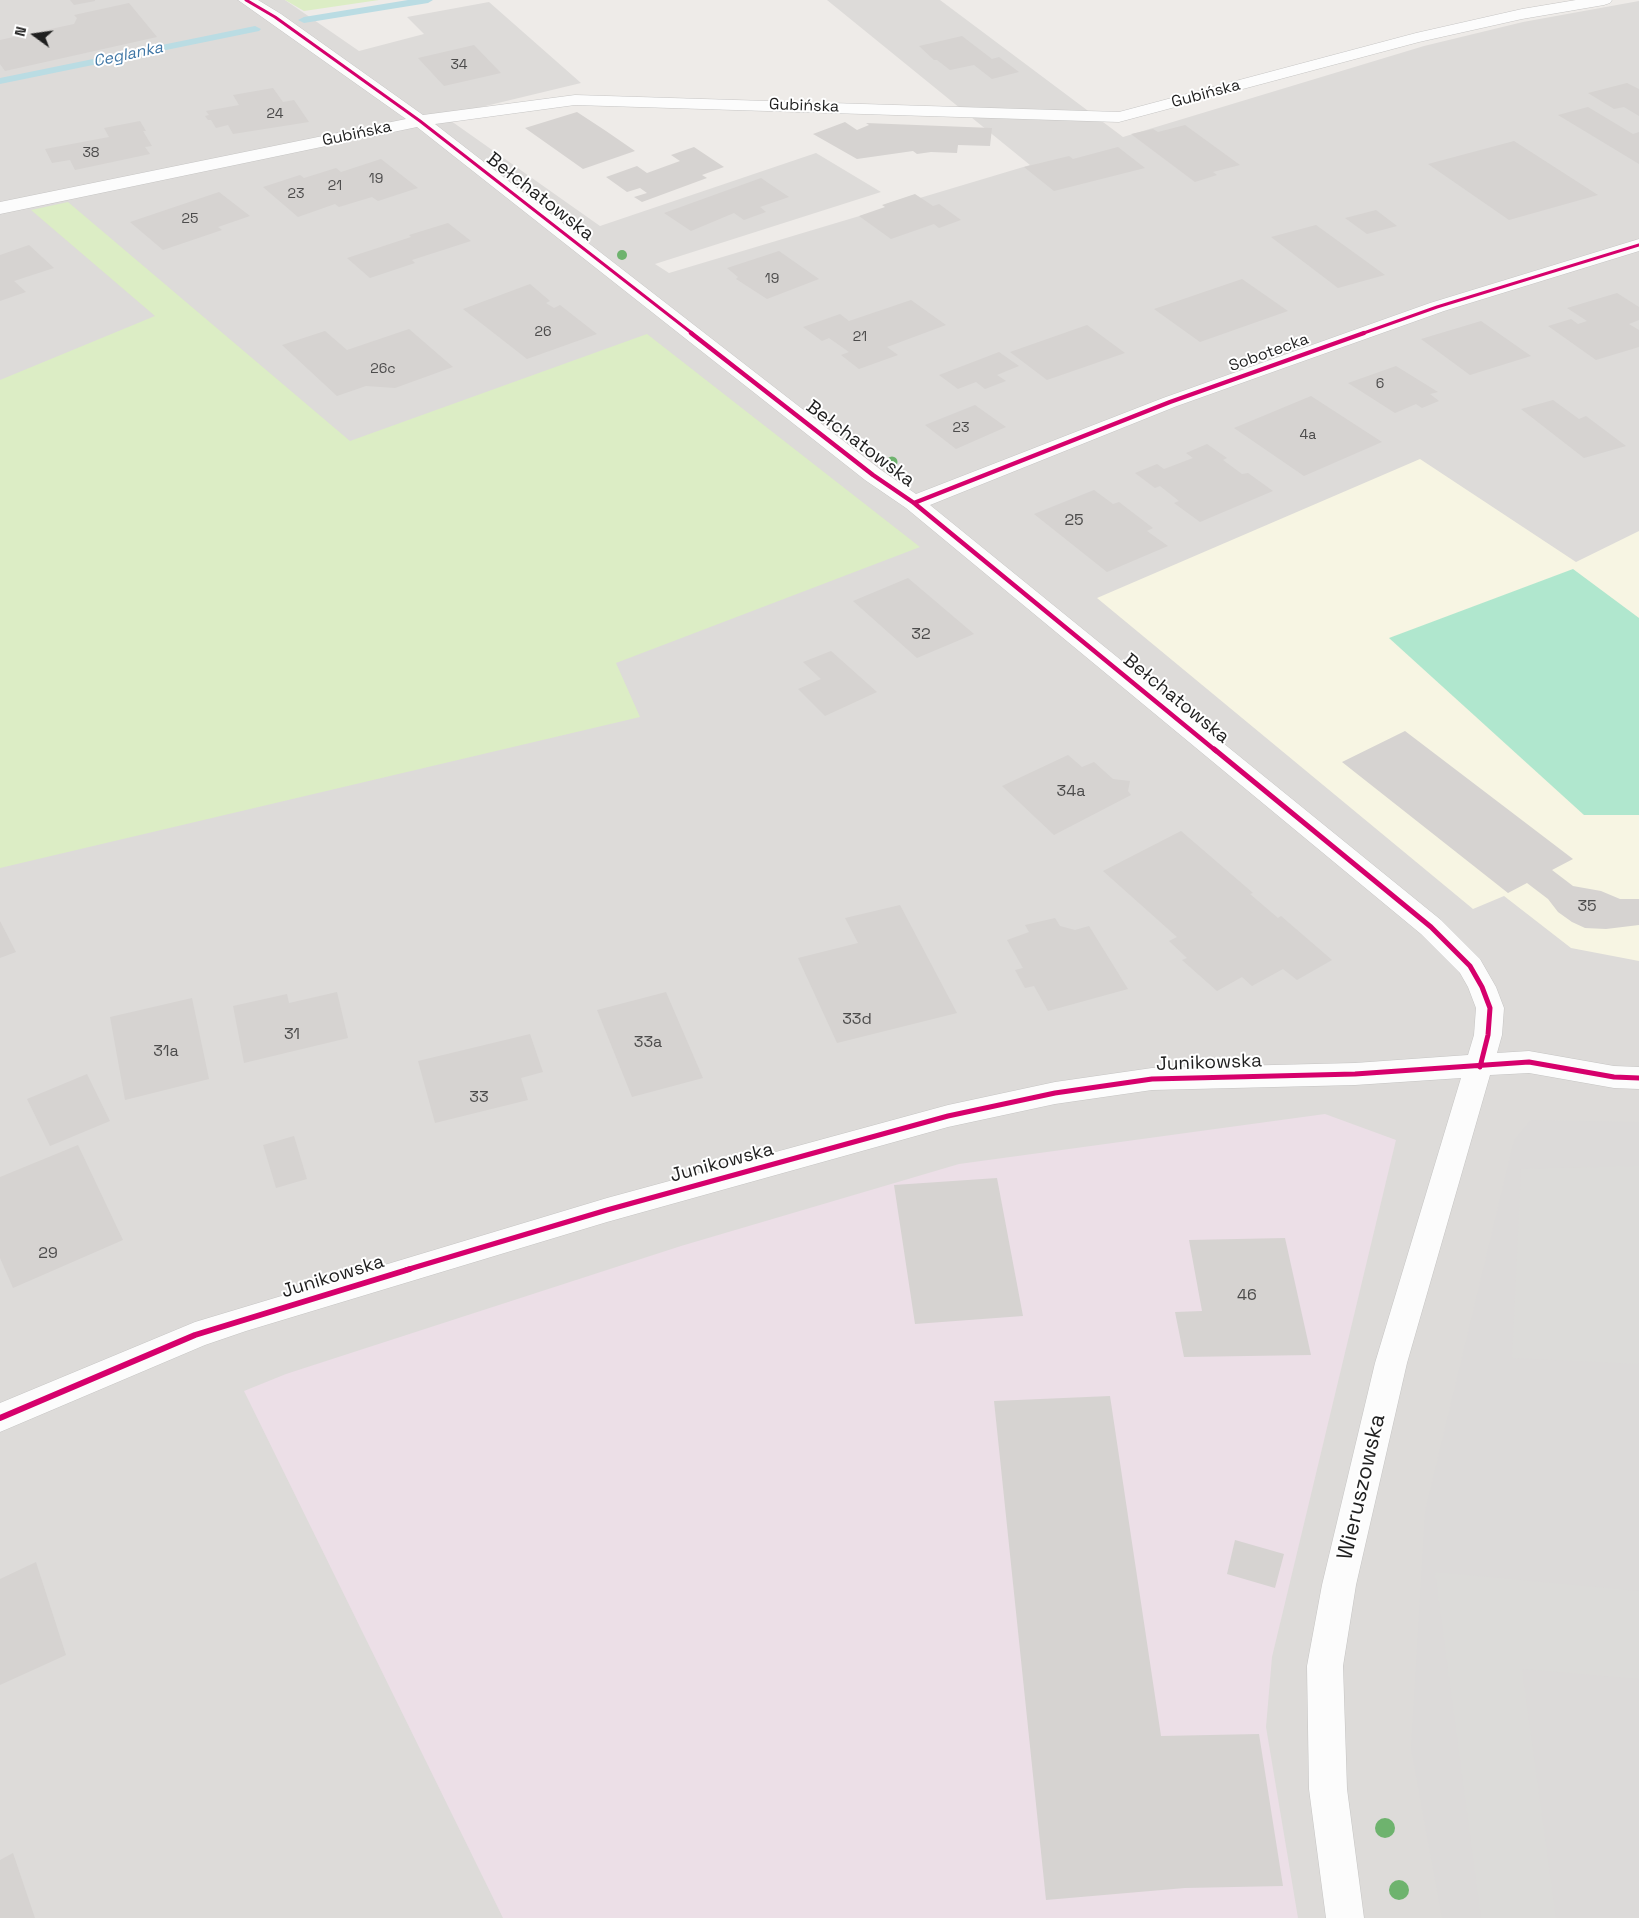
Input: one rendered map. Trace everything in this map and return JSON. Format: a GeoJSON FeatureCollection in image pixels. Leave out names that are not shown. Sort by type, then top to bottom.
{"type":"FeatureCollection","features":[{"type":"Feature","properties":{"kind":"street","name":"Bełchatowska"},"geometry":{"type":"LineString","coordinates":[[246,0],[276,17],[420,122],[873,475],[914,503],[1432,927],[1470,966],[1482,987],[1490,1008],[1488,1035],[1480,1067]]}},
{"type":"Feature","properties":{"kind":"street","name":"Gubińska"},"geometry":{"type":"LineString","coordinates":[[0,208],[420,122],[542,103],[575,100],[1119,118],[1416,38],[1522,14],[1604,0]]}},
{"type":"Feature","properties":{"kind":"street","name":"Sobotecka"},"geometry":{"type":"LineString","coordinates":[[914,503],[1170,402],[1437,307],[1639,245]]}},
{"type":"Feature","properties":{"kind":"street","name":"Junikowska"},"geometry":{"type":"LineString","coordinates":[[0,1418],[195,1336],[246,1318],[607,1210],[948,1116],[1055,1093],[1152,1079],[1355,1074],[1480,1067],[1529,1062],[1614,1077],[1639,1078]]}},
{"type":"Feature","properties":{"kind":"street","name":"Wieruszowska"},"geometry":{"type":"LineString","coordinates":[[1345,1918],[1328,1789],[1325,1666],[1338,1585],[1391,1363],[1480,1067]]}},
{"type":"Feature","properties":{"kind":"shaded area"},"geometry":{"type":"Polygon","coordinates":[[[0,0],[285,0],[359,51],[424,34],[407,17],[489,2],[581,83],[444,116],[600,226],[816,153],[881,192],[655,264],[669,273],[1030,165],[827,0],[940,0],[1123,137],[1424,46],[1523,22],[1639,1],[1639,1918],[0,1918],[0,0]]]}},
{"type":"Feature","properties":{"kind":"shaded area"},"geometry":{"type":"Polygon","coordinates":[[[1420,459],[1576,562],[1639,531],[1639,961],[1571,948],[1504,896],[1473,909],[1097,598],[1420,459]]]}},
{"type":"Feature","properties":{"kind":"shaded area"},"geometry":{"type":"Polygon","coordinates":[[[1325,1114],[1396,1140],[1272,1657],[1266,1727],[1298,1918],[503,1918],[244,1391],[286,1374],[681,1246],[959,1164],[1325,1114]]]}},
{"type":"Feature","properties":{"kind":"shaded area"},"geometry":{"type":"Polygon","coordinates":[[[1531,1120],[1639,1122],[1639,1918],[1442,1918],[1411,1748],[1425,1512],[1514,1141],[1531,1120]]]}},
{"type":"Feature","properties":{"kind":"shaded area"},"geometry":{"type":"Polygon","coordinates":[[[1639,1166],[1639,1364],[1512,1358],[1521,1169],[1639,1166]]]}},
{"type":"Feature","properties":{"kind":"shaded area"},"geometry":{"type":"Polygon","coordinates":[[[1435,1572],[1639,1591],[1639,1679],[1522,1669],[1556,1918],[1481,1918],[1435,1572]]]}},
{"type":"Feature","properties":{"kind":"green space"},"geometry":{"type":"Polygon","coordinates":[[[285,0],[379,0],[304,11],[285,0]]]}},
{"type":"Feature","properties":{"kind":"green space"},"geometry":{"type":"Polygon","coordinates":[[[68,202],[350,441],[647,334],[920,547],[616,663],[640,717],[0,868],[0,380],[155,316],[31,210],[68,202]]]}},
{"type":"Feature","properties":{"kind":"green space"},"geometry":{"type":"Polygon","coordinates":[[[1573,569],[1639,618],[1639,815],[1584,815],[1389,638],[1573,569]]]}},
{"type":"Feature","properties":{"kind":"building"},"geometry":{"type":"Polygon","coordinates":[[[70,0],[95,0],[95,1],[74,5],[70,0]]]}},
{"type":"Feature","properties":{"kind":"building"},"geometry":{"type":"Polygon","coordinates":[[[129,3],[157,37],[5,71],[0,64],[0,40],[74,24],[77,18],[74,15],[129,3]]]}},
{"type":"Feature","properties":{"kind":"building"},"geometry":{"type":"Polygon","coordinates":[[[962,36],[992,59],[999,57],[1019,72],[992,79],[974,65],[950,70],[937,60],[934,60],[919,46],[962,36]]]}},
{"type":"Feature","properties":{"kind":"building"},"geometry":{"type":"Polygon","coordinates":[[[474,45],[501,73],[444,86],[418,58],[474,45]]]}},
{"type":"Feature","properties":{"kind":"building"},"geometry":{"type":"Polygon","coordinates":[[[1627,83],[1639,89],[1639,116],[1624,107],[1614,109],[1588,93],[1627,83]]]}},
{"type":"Feature","properties":{"kind":"building"},"geometry":{"type":"Polygon","coordinates":[[[273,88],[283,102],[294,100],[309,122],[233,134],[228,125],[216,128],[211,120],[208,120],[205,116],[209,115],[206,111],[239,105],[233,95],[273,88]]]}},
{"type":"Feature","properties":{"kind":"building"},"geometry":{"type":"Polygon","coordinates":[[[1588,107],[1633,134],[1639,132],[1639,164],[1558,115],[1588,107]]]}},
{"type":"Feature","properties":{"kind":"building"},"geometry":{"type":"Polygon","coordinates":[[[577,112],[635,151],[583,169],[525,128],[577,112]]]}},
{"type":"Feature","properties":{"kind":"building"},"geometry":{"type":"Polygon","coordinates":[[[140,121],[146,131],[143,131],[152,146],[145,147],[150,154],[75,170],[70,160],[52,163],[45,149],[109,137],[104,128],[140,121]]]}},
{"type":"Feature","properties":{"kind":"building"},"geometry":{"type":"Polygon","coordinates":[[[845,122],[857,130],[869,125],[866,123],[992,128],[990,146],[958,145],[957,153],[931,152],[917,154],[913,151],[857,159],[813,134],[845,122]]]}},
{"type":"Feature","properties":{"kind":"building"},"geometry":{"type":"Polygon","coordinates":[[[1185,125],[1240,165],[1213,172],[1217,175],[1195,182],[1131,134],[1153,129],[1158,132],[1185,125]]]}},
{"type":"Feature","properties":{"kind":"building"},"geometry":{"type":"Polygon","coordinates":[[[1514,141],[1598,195],[1509,220],[1428,164],[1514,141]]]}},
{"type":"Feature","properties":{"kind":"building"},"geometry":{"type":"Polygon","coordinates":[[[694,147],[724,167],[702,175],[707,178],[642,202],[634,197],[647,193],[640,188],[627,192],[606,177],[637,166],[647,173],[680,161],[671,155],[694,147]]]}},
{"type":"Feature","properties":{"kind":"building"},"geometry":{"type":"Polygon","coordinates":[[[1118,147],[1145,168],[1054,191],[1024,167],[1069,156],[1073,159],[1118,147]]]}},
{"type":"Feature","properties":{"kind":"building"},"geometry":{"type":"Polygon","coordinates":[[[381,159],[418,188],[378,201],[372,197],[339,207],[335,204],[298,217],[263,187],[300,175],[304,178],[336,168],[341,172],[381,159]]]}},
{"type":"Feature","properties":{"kind":"building"},"geometry":{"type":"Polygon","coordinates":[[[761,178],[789,197],[760,207],[766,212],[744,220],[734,213],[691,231],[664,213],[761,178]]]}},
{"type":"Feature","properties":{"kind":"building"},"geometry":{"type":"Polygon","coordinates":[[[219,192],[250,216],[218,227],[222,230],[163,250],[130,222],[219,192]]]}},
{"type":"Feature","properties":{"kind":"building"},"geometry":{"type":"Polygon","coordinates":[[[915,194],[933,206],[939,204],[961,220],[939,228],[934,224],[891,239],[859,216],[885,207],[882,205],[915,194]]]}},
{"type":"Feature","properties":{"kind":"building"},"geometry":{"type":"Polygon","coordinates":[[[1376,210],[1397,226],[1367,234],[1345,218],[1376,210]]]}},
{"type":"Feature","properties":{"kind":"building"},"geometry":{"type":"Polygon","coordinates":[[[448,223],[471,241],[412,260],[415,263],[370,278],[347,258],[411,237],[409,235],[448,223]]]}},
{"type":"Feature","properties":{"kind":"building"},"geometry":{"type":"Polygon","coordinates":[[[1316,225],[1385,275],[1338,288],[1271,237],[1316,225]]]}},
{"type":"Feature","properties":{"kind":"building"},"geometry":{"type":"Polygon","coordinates":[[[29,245],[54,268],[14,281],[26,292],[0,301],[0,255],[29,245]]]}},
{"type":"Feature","properties":{"kind":"building"},"geometry":{"type":"Polygon","coordinates":[[[779,251],[819,279],[767,299],[736,279],[738,277],[727,268],[779,251]]]}},
{"type":"Feature","properties":{"kind":"building"},"geometry":{"type":"Polygon","coordinates":[[[1242,279],[1288,311],[1200,342],[1154,309],[1242,279]]]}},
{"type":"Feature","properties":{"kind":"building"},"geometry":{"type":"Polygon","coordinates":[[[530,284],[550,301],[546,303],[554,308],[560,305],[597,334],[527,359],[463,309],[530,284]]]}},
{"type":"Feature","properties":{"kind":"building"},"geometry":{"type":"Polygon","coordinates":[[[1617,293],[1639,307],[1639,320],[1629,324],[1639,330],[1639,347],[1596,360],[1548,326],[1571,319],[1578,324],[1587,321],[1567,308],[1617,293]]]}},
{"type":"Feature","properties":{"kind":"building"},"geometry":{"type":"Polygon","coordinates":[[[911,300],[946,325],[887,347],[898,355],[859,369],[841,355],[849,352],[829,338],[822,341],[803,327],[840,314],[849,321],[911,300]]]}},
{"type":"Feature","properties":{"kind":"building"},"geometry":{"type":"Polygon","coordinates":[[[1481,321],[1531,356],[1470,375],[1421,339],[1481,321]]]}},
{"type":"Feature","properties":{"kind":"building"},"geometry":{"type":"Polygon","coordinates":[[[1087,325],[1125,353],[1047,380],[1010,352],[1087,325]]]}},
{"type":"Feature","properties":{"kind":"building"},"geometry":{"type":"Polygon","coordinates":[[[409,329],[453,367],[395,388],[366,386],[337,396],[282,345],[325,331],[347,350],[409,329]]]}},
{"type":"Feature","properties":{"kind":"building"},"geometry":{"type":"Polygon","coordinates":[[[999,352],[1019,366],[997,375],[1006,381],[985,389],[976,382],[958,389],[939,375],[999,352]]]}},
{"type":"Feature","properties":{"kind":"building"},"geometry":{"type":"Polygon","coordinates":[[[1396,366],[1438,392],[1430,394],[1439,401],[1422,408],[1416,404],[1395,413],[1348,383],[1396,366]]]}},
{"type":"Feature","properties":{"kind":"building"},"geometry":{"type":"Polygon","coordinates":[[[1311,396],[1382,442],[1304,476],[1234,428],[1311,396]]]}},
{"type":"Feature","properties":{"kind":"building"},"geometry":{"type":"Polygon","coordinates":[[[1553,400],[1579,419],[1586,416],[1626,446],[1584,458],[1521,409],[1553,400]]]}},
{"type":"Feature","properties":{"kind":"building"},"geometry":{"type":"Polygon","coordinates":[[[975,405],[1006,427],[956,449],[925,425],[975,405]]]}},
{"type":"Feature","properties":{"kind":"building"},"geometry":{"type":"Polygon","coordinates":[[[1207,444],[1227,458],[1223,460],[1242,474],[1248,473],[1273,491],[1200,522],[1174,503],[1179,501],[1160,486],[1155,488],[1135,473],[1157,464],[1164,469],[1193,458],[1186,453],[1207,444]]]}},
{"type":"Feature","properties":{"kind":"building"},"geometry":{"type":"Polygon","coordinates":[[[1094,490],[1113,504],[1119,502],[1153,528],[1147,531],[1168,546],[1107,572],[1034,514],[1094,490]]]}},
{"type":"Feature","properties":{"kind":"building"},"geometry":{"type":"Polygon","coordinates":[[[908,578],[974,634],[917,658],[853,601],[908,578]]]}},
{"type":"Feature","properties":{"kind":"building"},"geometry":{"type":"Polygon","coordinates":[[[831,651],[877,692],[825,716],[798,689],[821,679],[803,662],[831,651]]]}},
{"type":"Feature","properties":{"kind":"building"},"geometry":{"type":"Polygon","coordinates":[[[1405,731],[1573,859],[1552,870],[1573,886],[1601,891],[1620,899],[1639,899],[1639,925],[1606,929],[1585,928],[1558,912],[1548,899],[1527,883],[1508,893],[1342,762],[1405,731]]]}},
{"type":"Feature","properties":{"kind":"building"},"geometry":{"type":"Polygon","coordinates":[[[1068,755],[1082,767],[1094,762],[1113,779],[1130,781],[1128,791],[1131,795],[1054,835],[1002,786],[1068,755]]]}},
{"type":"Feature","properties":{"kind":"building"},"geometry":{"type":"Polygon","coordinates":[[[1181,831],[1253,893],[1250,894],[1278,918],[1281,916],[1332,960],[1297,980],[1283,969],[1252,986],[1242,977],[1217,991],[1182,960],[1187,958],[1169,941],[1177,937],[1103,871],[1181,831]]]}},
{"type":"Feature","properties":{"kind":"building"},"geometry":{"type":"Polygon","coordinates":[[[900,905],[957,1013],[837,1043],[798,958],[858,943],[845,918],[900,905]]]}},
{"type":"Feature","properties":{"kind":"building"},"geometry":{"type":"Polygon","coordinates":[[[1055,918],[1060,926],[1075,930],[1089,926],[1128,989],[1048,1011],[1034,986],[1025,988],[1015,970],[1023,968],[1007,940],[1029,932],[1025,925],[1055,918]]]}},
{"type":"Feature","properties":{"kind":"building"},"geometry":{"type":"Polygon","coordinates":[[[0,921],[16,952],[0,958],[0,921]]]}},
{"type":"Feature","properties":{"kind":"building"},"geometry":{"type":"Polygon","coordinates":[[[337,992],[348,1038],[244,1063],[233,1006],[287,994],[289,1003],[337,992]]]}},
{"type":"Feature","properties":{"kind":"building"},"geometry":{"type":"Polygon","coordinates":[[[666,992],[703,1078],[632,1097],[597,1010],[666,992]]]}},
{"type":"Feature","properties":{"kind":"building"},"geometry":{"type":"Polygon","coordinates":[[[192,998],[209,1079],[125,1100],[110,1017],[192,998]]]}},
{"type":"Feature","properties":{"kind":"building"},"geometry":{"type":"Polygon","coordinates":[[[530,1034],[543,1072],[521,1078],[528,1100],[435,1123],[418,1061],[530,1034]]]}},
{"type":"Feature","properties":{"kind":"building"},"geometry":{"type":"Polygon","coordinates":[[[87,1074],[110,1121],[50,1146],[27,1099],[87,1074]]]}},
{"type":"Feature","properties":{"kind":"building"},"geometry":{"type":"Polygon","coordinates":[[[294,1136],[307,1179],[276,1188],[263,1145],[294,1136]]]}},
{"type":"Feature","properties":{"kind":"building"},"geometry":{"type":"Polygon","coordinates":[[[78,1145],[123,1240],[13,1288],[0,1258],[0,1177],[78,1145]]]}},
{"type":"Feature","properties":{"kind":"building"},"geometry":{"type":"Polygon","coordinates":[[[997,1178],[1023,1316],[915,1324],[894,1185],[997,1178]]]}},
{"type":"Feature","properties":{"kind":"building"},"geometry":{"type":"Polygon","coordinates":[[[1285,1238],[1311,1355],[1184,1357],[1175,1312],[1202,1311],[1189,1240],[1285,1238]]]}},
{"type":"Feature","properties":{"kind":"building"},"geometry":{"type":"Polygon","coordinates":[[[1110,1396],[1161,1736],[1259,1734],[1283,1886],[1185,1888],[1046,1900],[994,1401],[1110,1396]]]}},
{"type":"Feature","properties":{"kind":"building"},"geometry":{"type":"Polygon","coordinates":[[[1235,1540],[1284,1554],[1275,1588],[1227,1574],[1235,1540]]]}},
{"type":"Feature","properties":{"kind":"building"},"geometry":{"type":"Polygon","coordinates":[[[36,1562],[66,1655],[0,1685],[0,1579],[36,1562]]]}},
{"type":"Feature","properties":{"kind":"building"},"geometry":{"type":"Polygon","coordinates":[[[13,1853],[35,1918],[0,1918],[0,1860],[13,1853]]]}},
{"type":"Feature","properties":{"kind":"waterway","name":"Ceglanka"},"geometry":{"type":"LineString","coordinates":[[304,20],[428,0]]}},
{"type":"Feature","properties":{"kind":"waterway","name":"Ceglanka"},"geometry":{"type":"LineString","coordinates":[[0,81],[255,29]]}},
{"type":"Feature","properties":{"kind":"cycle path"},"geometry":{"type":"LineString","coordinates":[[246,0],[275,17],[420,121],[873,475],[914,503],[1431,927],[1470,966],[1482,987],[1490,1008],[1488,1035],[1480,1067]]}},
{"type":"Feature","properties":{"kind":"cycle path"},"geometry":{"type":"LineString","coordinates":[[914,503],[1170,402],[1437,307],[1639,245]]}},
{"type":"Feature","properties":{"kind":"cycle path"},"geometry":{"type":"LineString","coordinates":[[0,1418],[195,1335],[246,1318],[607,1210],[948,1116],[1055,1093],[1152,1079],[1355,1074],[1529,1062],[1614,1077],[1639,1078]]}}]}
